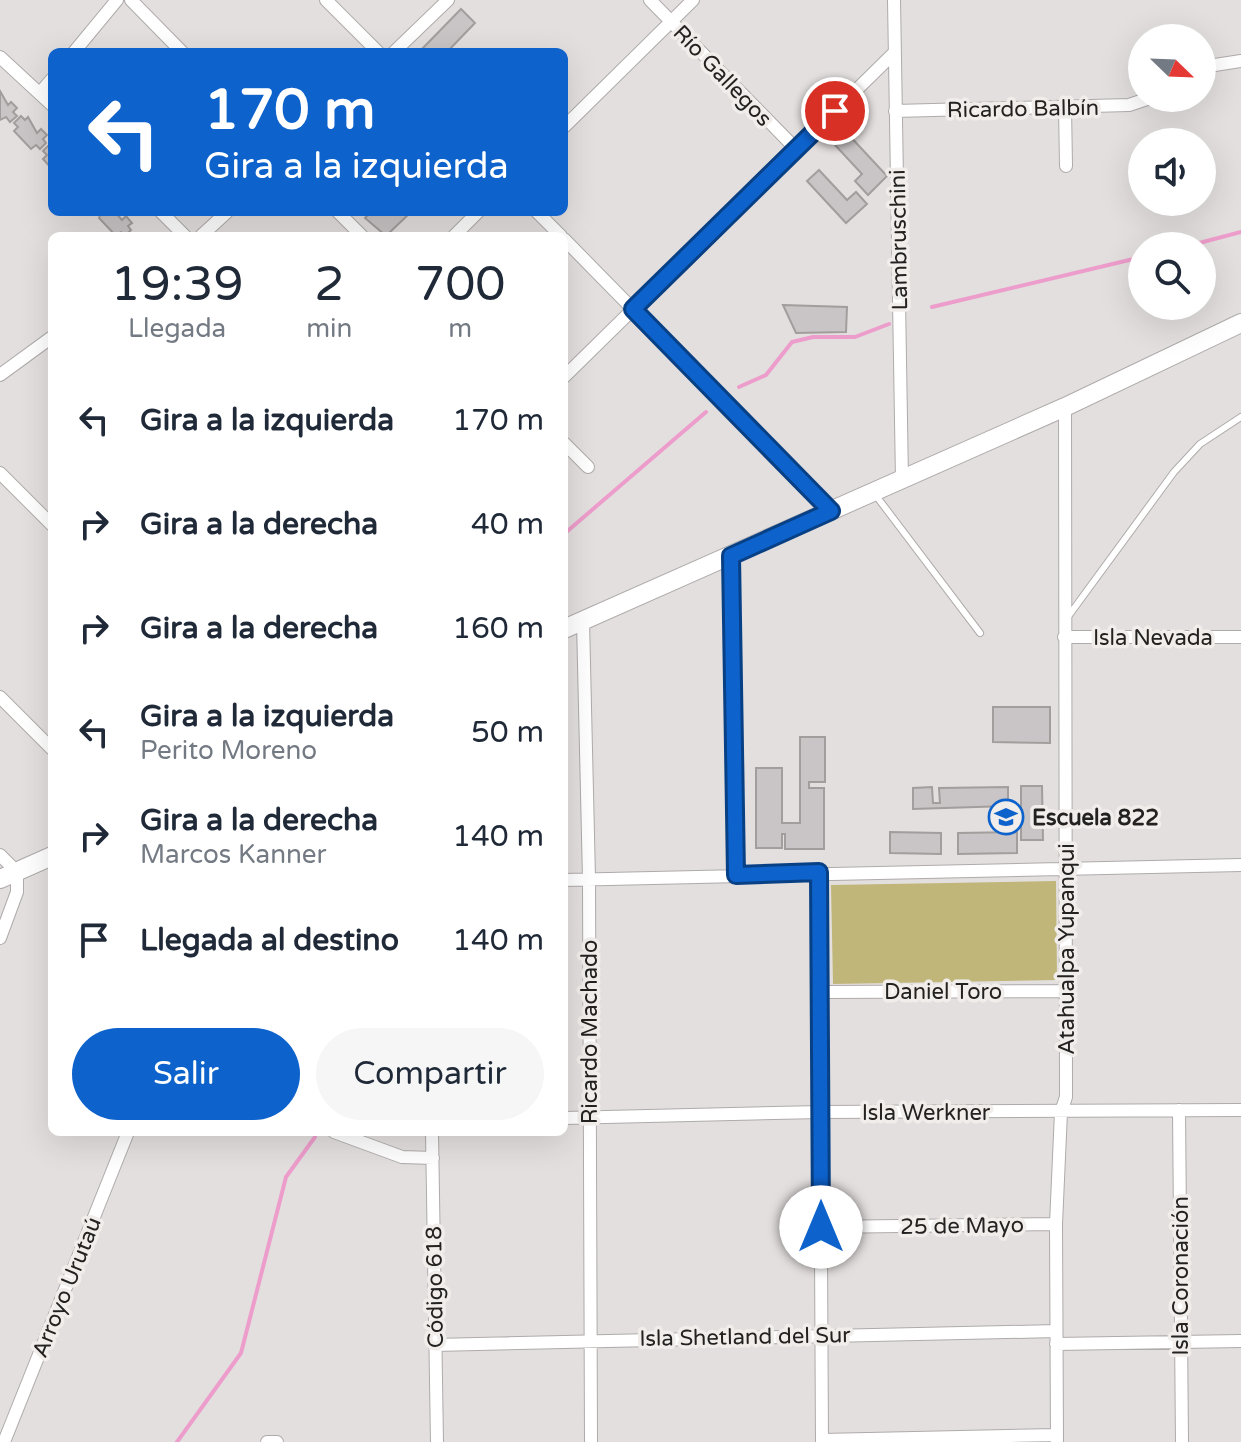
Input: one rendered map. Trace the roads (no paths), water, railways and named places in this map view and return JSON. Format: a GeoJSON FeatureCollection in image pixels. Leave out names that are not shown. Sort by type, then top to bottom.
{"type":"FeatureCollection","features":[{"type":"Feature","properties":{"kind":"street"},"geometry":{"type":"LineString","coordinates":[[77,48],[117,0]]}},
{"type":"Feature","properties":{"kind":"street"},"geometry":{"type":"LineString","coordinates":[[131,0],[178,48]]}},
{"type":"Feature","properties":{"kind":"street"},"geometry":{"type":"LineString","coordinates":[[326,0],[374,48]]}},
{"type":"Feature","properties":{"kind":"street"},"geometry":{"type":"LineString","coordinates":[[398,48],[448,0]]}},
{"type":"Feature","properties":{"kind":"street","name":"Río Gallegos"},"geometry":{"type":"LineString","coordinates":[[650,0],[796,149]]}},
{"type":"Feature","properties":{"kind":"street"},"geometry":{"type":"LineString","coordinates":[[568,123],[693,0]]}},
{"type":"Feature","properties":{"kind":"street","name":"Lambruschini"},"geometry":{"type":"LineString","coordinates":[[894,0],[902,480]]}},
{"type":"Feature","properties":{"kind":"street"},"geometry":{"type":"LineString","coordinates":[[568,373],[894,53]]}},
{"type":"Feature","properties":{"kind":"street"},"geometry":{"type":"LineString","coordinates":[[0,57],[48,101]]}},
{"type":"Feature","properties":{"kind":"street"},"geometry":{"type":"LineString","coordinates":[[1216,65],[1241,61]]}},
{"type":"Feature","properties":{"kind":"street"},"geometry":{"type":"LineString","coordinates":[[40,93],[48,84]]}},
{"type":"Feature","properties":{"kind":"street","name":"Ricardo Balbín"},"geometry":{"type":"LineString","coordinates":[[895,111],[1128,105]]}},
{"type":"Feature","properties":{"kind":"street"},"geometry":{"type":"LineString","coordinates":[[1065,107],[1066,166]]}},
{"type":"Feature","properties":{"kind":"street"},"geometry":{"type":"LineString","coordinates":[[165,216],[181,232]]}},
{"type":"Feature","properties":{"kind":"street"},"geometry":{"type":"LineString","coordinates":[[205,232],[223,216]]}},
{"type":"Feature","properties":{"kind":"street"},"geometry":{"type":"LineString","coordinates":[[342,216],[358,232]]}},
{"type":"Feature","properties":{"kind":"street"},"geometry":{"type":"LineString","coordinates":[[458,232],[474,216]]}},
{"type":"Feature","properties":{"kind":"street"},"geometry":{"type":"LineString","coordinates":[[541,216],[556,232]]}},
{"type":"Feature","properties":{"kind":"street"},"geometry":{"type":"LineString","coordinates":[[568,244],[831,511]]}},
{"type":"Feature","properties":{"kind":"street"},"geometry":{"type":"LineString","coordinates":[[568,627],[1065,407],[1241,323]]}},
{"type":"Feature","properties":{"kind":"street"},"geometry":{"type":"LineString","coordinates":[[0,375],[48,340]]}},
{"type":"Feature","properties":{"kind":"street","name":"Atahualpa Yupanqui"},"geometry":{"type":"LineString","coordinates":[[1057,1439],[1056,1224],[1061,1112],[1066,1097],[1065,407]]}},
{"type":"Feature","properties":{"kind":"street"},"geometry":{"type":"LineString","coordinates":[[568,447],[588,467]]}},
{"type":"Feature","properties":{"kind":"street"},"geometry":{"type":"LineString","coordinates":[[0,473],[48,521]]}},
{"type":"Feature","properties":{"kind":"street"},"geometry":{"type":"LineString","coordinates":[[731,556],[736,875]]}},
{"type":"Feature","properties":{"kind":"street","name":"Ricardo Machado"},"geometry":{"type":"LineString","coordinates":[[583,621],[589,879],[591,1442]]}},
{"type":"Feature","properties":{"kind":"street","name":"Isla Nevada"},"geometry":{"type":"LineString","coordinates":[[1064,637],[1241,637]]}},
{"type":"Feature","properties":{"kind":"street"},"geometry":{"type":"LineString","coordinates":[[0,697],[48,745]]}},
{"type":"Feature","properties":{"kind":"street"},"geometry":{"type":"LineString","coordinates":[[0,855],[17,892],[0,938]]}},
{"type":"Feature","properties":{"kind":"street"},"geometry":{"type":"LineString","coordinates":[[8,876],[48,858]]}},
{"type":"Feature","properties":{"kind":"street"},"geometry":{"type":"LineString","coordinates":[[568,880],[1241,865]]}},
{"type":"Feature","properties":{"kind":"street"},"geometry":{"type":"LineString","coordinates":[[819,872],[822,1441],[1057,1439]]}},
{"type":"Feature","properties":{"kind":"street","name":"Daniel Toro"},"geometry":{"type":"LineString","coordinates":[[820,992],[1066,991]]}},
{"type":"Feature","properties":{"kind":"street","name":"Isla Coronación"},"geometry":{"type":"LineString","coordinates":[[1179,1110],[1182,1442]]}},
{"type":"Feature","properties":{"kind":"street","name":"Isla Werkner"},"geometry":{"type":"LineString","coordinates":[[568,1118],[820,1112],[1241,1110]]}},
{"type":"Feature","properties":{"kind":"street","name":"Arroyo Urutaú"},"geometry":{"type":"LineString","coordinates":[[4,1442],[126,1136]]}},
{"type":"Feature","properties":{"kind":"street"},"geometry":{"type":"LineString","coordinates":[[345,1136],[402,1157],[433,1158]]}},
{"type":"Feature","properties":{"kind":"street","name":"Código 618"},"geometry":{"type":"LineString","coordinates":[[432,1136],[437,1442]]}},
{"type":"Feature","properties":{"kind":"street","name":"25 de Mayo"},"geometry":{"type":"LineString","coordinates":[[821,1227],[1056,1224]]}},
{"type":"Feature","properties":{"kind":"street","name":"Isla Shetland del Sur"},"geometry":{"type":"LineString","coordinates":[[434,1345],[822,1333],[1241,1341]]}},
{"type":"Feature","properties":{"kind":"street"},"geometry":{"type":"LineString","coordinates":[[267,1442],[277,1442]]}},
{"type":"Feature","properties":{"kind":"lane"},"geometry":{"type":"LineString","coordinates":[[1065,621],[1174,472],[1200,444],[1241,417]]}},
{"type":"Feature","properties":{"kind":"lane"},"geometry":{"type":"LineString","coordinates":[[873,492],[980,633]]}},
{"type":"Feature","properties":{"kind":"waterway"},"geometry":{"type":"LineString","coordinates":[[1216,239],[1241,232]]}},
{"type":"Feature","properties":{"kind":"waterway"},"geometry":{"type":"LineString","coordinates":[[932,307],[1128,260]]}},
{"type":"Feature","properties":{"kind":"waterway"},"geometry":{"type":"LineString","coordinates":[[739,387],[766,375],[792,342],[813,337],[855,337],[889,324]]}},
{"type":"Feature","properties":{"kind":"waterway"},"geometry":{"type":"LineString","coordinates":[[568,531],[706,412]]}},
{"type":"Feature","properties":{"kind":"waterway"},"geometry":{"type":"LineString","coordinates":[[177,1442],[241,1353],[286,1177],[315,1137]]}},
{"type":"Feature","properties":{"kind":"place","name":"Escuela 822"},"geometry":{"type":"Point","coordinates":[1006,817]}}]}
